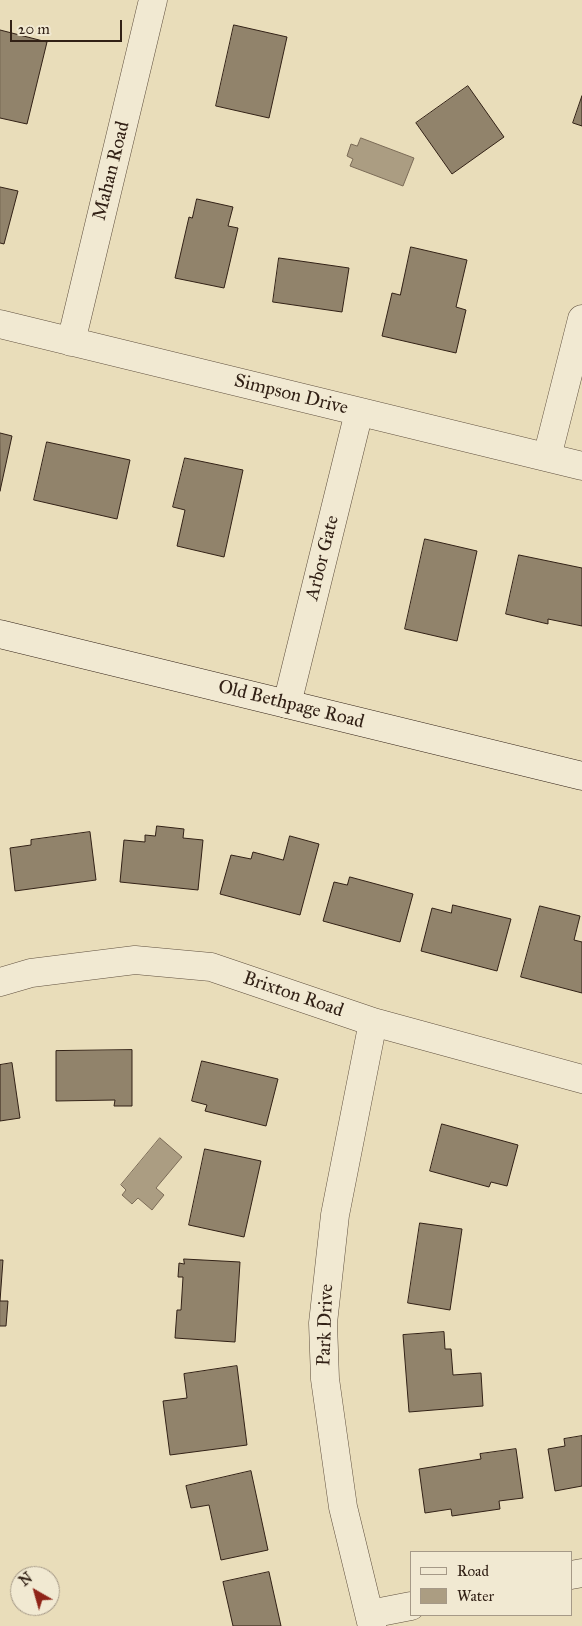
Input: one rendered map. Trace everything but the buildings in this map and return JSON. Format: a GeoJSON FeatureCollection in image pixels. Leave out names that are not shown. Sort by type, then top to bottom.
{"type":"FeatureCollection","features":[{"type":"Feature","properties":{"kind":"street","name":"Mahan Road"},"geometry":{"type":"LineString","coordinates":[[71,342],[153,0]]}},
{"type":"Feature","properties":{"kind":"street"},"geometry":{"type":"LineString","coordinates":[[547,457],[582,319]]}},
{"type":"Feature","properties":{"kind":"street","name":"Simpson Drive"},"geometry":{"type":"LineString","coordinates":[[0,324],[582,466]]}},
{"type":"Feature","properties":{"kind":"street","name":"Arbor Gate"},"geometry":{"type":"LineString","coordinates":[[288,704],[359,412]]}},
{"type":"Feature","properties":{"kind":"street","name":"Old Bethpage Road"},"geometry":{"type":"LineString","coordinates":[[0,634],[582,776]]}},
{"type":"Feature","properties":{"kind":"street","name":"Brixton Road"},"geometry":{"type":"LineString","coordinates":[[0,982],[31,973],[135,960],[212,967],[373,1022],[582,1079]]}},
{"type":"Feature","properties":{"kind":"street","name":"Park Drive"},"geometry":{"type":"LineString","coordinates":[[371,1620],[343,1507],[325,1379],[323,1323],[335,1215],[373,1022]]}},
{"type":"Feature","properties":{"kind":"street"},"geometry":{"type":"LineString","coordinates":[[371,1620],[410,1606]]}},
{"type":"Feature","properties":{"kind":"water"},"geometry":{"type":"Polygon","coordinates":[[[361,138],[414,158],[403,186],[350,166],[353,159],[347,156],[351,144],[357,146],[361,138]]]}},
{"type":"Feature","properties":{"kind":"water"},"geometry":{"type":"Polygon","coordinates":[[[160,1138],[182,1157],[156,1188],[164,1195],[152,1210],[138,1198],[132,1204],[122,1195],[126,1190],[121,1185],[160,1138]]]}}]}
